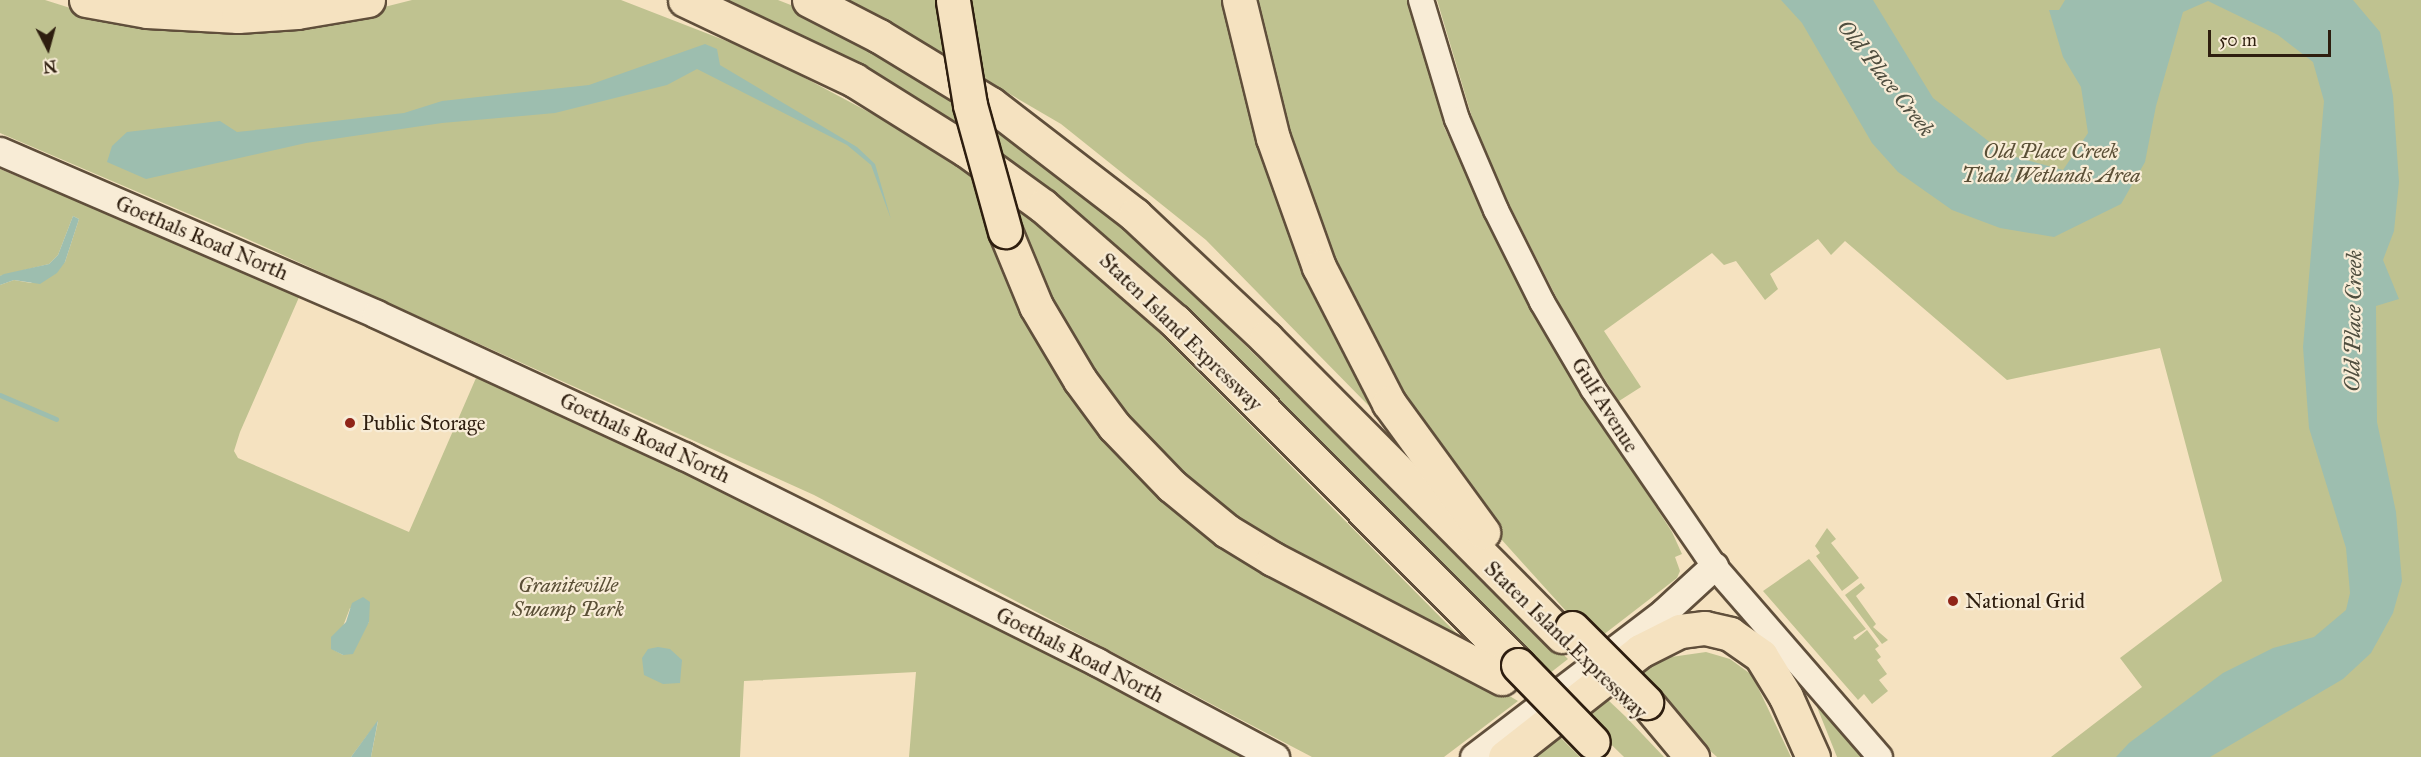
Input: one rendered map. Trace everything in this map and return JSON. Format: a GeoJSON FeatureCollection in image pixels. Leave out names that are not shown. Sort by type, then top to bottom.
{"type":"FeatureCollection","features":[{"type":"Feature","properties":{"kind":"highway"},"geometry":{"type":"LineString","coordinates":[[86,0],[157,12],[238,16],[297,12],[368,0]]}},
{"type":"Feature","properties":{"kind":"highway","name":"Staten Island Expressway"},"geometry":{"type":"LineString","coordinates":[[685,0],[854,80],[966,150],[1043,206],[1175,321],[1510,672]]}},
{"type":"Feature","properties":{"kind":"highway","name":"Staten Island Expressway"},"geometry":{"type":"LineString","coordinates":[[809,0],[879,36],[991,104],[1135,215],[1266,338],[1567,632],[1690,757]]}},
{"type":"Feature","properties":{"kind":"highway"},"geometry":{"type":"LineString","coordinates":[[1239,0],[1283,172],[1315,259],[1344,320],[1389,403],[1437,473],[1567,632]]}},
{"type":"Feature","properties":{"kind":"highway"},"geometry":{"type":"LineString","coordinates":[[953,1],[970,105],[1005,231],[1036,306],[1080,380],[1114,426],[1172,486],[1227,531],[1273,559],[1510,672],[1543,710],[1594,751]]}},
{"type":"Feature","properties":{"kind":"highway"},"geometry":{"type":"LineString","coordinates":[[1505,757],[1640,651],[1680,631],[1705,628],[1730,634],[1761,656],[1786,697],[1813,757]]}},
{"type":"Feature","properties":{"kind":"highway"},"geometry":{"type":"LineString","coordinates":[[1790,655],[1831,757]]}},
{"type":"Feature","properties":{"kind":"main road","name":"Goethals Road North"},"geometry":{"type":"LineString","coordinates":[[0,151],[387,319],[684,456],[1097,662],[1275,757]]}},
{"type":"Feature","properties":{"kind":"main road"},"geometry":{"type":"LineString","coordinates":[[1474,757],[1664,612],[1714,566]]}},
{"type":"Feature","properties":{"kind":"street","name":"Gulf Avenue"},"geometry":{"type":"LineString","coordinates":[[1422,0],[1457,119],[1496,210],[1542,302],[1593,390],[1714,566],[1880,757]]}},
{"type":"Feature","properties":{"kind":"green space"},"geometry":{"type":"Polygon","coordinates":[[[0,0],[45,0],[86,13],[333,20],[412,0],[621,0],[760,54],[921,140],[972,175],[985,218],[1157,489],[1518,701],[1444,757],[1312,757],[814,495],[245,238],[0,133],[0,0]]]}},
{"type":"Feature","properties":{"kind":"green space"},"geometry":{"type":"Polygon","coordinates":[[[716,0],[778,0],[806,11],[916,74],[1018,141],[1111,215],[1568,659],[1545,677],[1095,227],[1008,160],[716,0]]]}},
{"type":"Feature","properties":{"kind":"green space"},"geometry":{"type":"Polygon","coordinates":[[[849,0],[1229,0],[1384,414],[1370,407],[1206,240],[1061,124],[849,0]]]}},
{"type":"Feature","properties":{"kind":"green space"},"geometry":{"type":"Polygon","coordinates":[[[1256,0],[1412,0],[1444,127],[1543,332],[1672,532],[1682,554],[1675,557],[1680,571],[1677,578],[1594,642],[1474,509],[1406,398],[1318,227],[1262,35],[1256,0]]]}},
{"type":"Feature","properties":{"kind":"green space","name":"Old Place Creek Tidal Wetlands Area"},"geometry":{"type":"Polygon","coordinates":[[[1437,0],[2421,0],[2421,757],[2051,757],[2142,687],[2120,658],[2222,581],[2160,348],[2007,380],[1845,241],[1831,255],[1818,239],[1770,274],[1778,289],[1765,300],[1736,261],[1724,265],[1712,253],[1604,331],[1641,387],[1619,401],[1576,336],[1482,151],[1437,0]]]}},
{"type":"Feature","properties":{"kind":"green space","name":"Graniteville Swamp Park"},"geometry":{"type":"Polygon","coordinates":[[[0,169],[300,295],[240,432],[234,451],[238,458],[409,532],[476,378],[484,381],[488,373],[1261,757],[909,757],[916,672],[744,681],[740,757],[371,757],[378,721],[351,757],[0,757],[0,285],[14,280],[31,283],[65,262],[79,219],[73,216],[58,255],[49,264],[0,276],[0,169]],[[350,608],[334,650],[343,655],[369,622],[350,608]]]}},
{"type":"Feature","properties":{"kind":"green space"},"geometry":{"type":"Polygon","coordinates":[[[1006,198],[1113,286],[1459,636],[1455,643],[1220,516],[1092,386],[1028,268],[1006,198]]]}},
{"type":"Feature","properties":{"kind":"green space"},"geometry":{"type":"Polygon","coordinates":[[[1827,528],[1836,539],[1831,543],[1859,578],[1842,591],[1816,556],[1820,553],[1815,546],[1827,528]]]}},
{"type":"Feature","properties":{"kind":"green space"},"geometry":{"type":"Polygon","coordinates":[[[1809,559],[1866,629],[1853,637],[1855,640],[1867,630],[1879,646],[1875,649],[1881,657],[1877,660],[1887,674],[1879,680],[1888,691],[1872,704],[1864,694],[1858,700],[1763,591],[1809,559]]]}},
{"type":"Feature","properties":{"kind":"green space"},"geometry":{"type":"Polygon","coordinates":[[[1861,583],[1865,588],[1856,596],[1876,624],[1873,627],[1888,640],[1882,644],[1845,595],[1861,583]]]}},
{"type":"Feature","properties":{"kind":"green space"},"geometry":{"type":"Polygon","coordinates":[[[1706,652],[1730,659],[1752,675],[1791,757],[1717,757],[1632,680],[1664,658],[1706,652]]]}},
{"type":"Feature","properties":{"kind":"green space"},"geometry":{"type":"Polygon","coordinates":[[[1607,699],[1664,757],[1624,757],[1583,717],[1607,699]]]}},
{"type":"Feature","properties":{"kind":"green space"},"geometry":{"type":"Polygon","coordinates":[[[1822,705],[1864,757],[1837,757],[1817,707],[1822,705]]]}},
{"type":"Feature","properties":{"kind":"green space"},"geometry":{"type":"Polygon","coordinates":[[[1559,736],[1580,757],[1530,757],[1559,736]]]}},
{"type":"Feature","properties":{"kind":"water","name":"Old Place Creek"},"geometry":{"type":"Polygon","coordinates":[[[1781,0],[1873,0],[1933,98],[2005,154],[2063,170],[2088,133],[2081,87],[2063,57],[2049,10],[2059,10],[2065,0],[2353,0],[2380,32],[2393,96],[2399,182],[2394,231],[2383,260],[2399,299],[2376,306],[2377,422],[2396,512],[2402,581],[2393,613],[2371,653],[2343,679],[2210,757],[2116,757],[2129,743],[2223,673],[2273,648],[2314,637],[2346,610],[2350,593],[2346,548],[2309,428],[2303,347],[2324,101],[2313,62],[2278,35],[2208,1],[2183,12],[2156,106],[2145,162],[2121,204],[2054,237],[2000,228],[1952,210],[1898,172],[1872,143],[1802,23],[1781,0]]]}},
{"type":"Feature","properties":{"kind":"water"},"geometry":{"type":"Polygon","coordinates":[[[705,44],[717,49],[720,65],[857,147],[875,164],[891,219],[871,165],[847,145],[697,69],[667,85],[555,113],[442,123],[306,143],[146,179],[107,162],[112,146],[127,132],[220,121],[237,132],[404,113],[442,101],[589,85],[705,44]]]}},
{"type":"Feature","properties":{"kind":"water"},"geometry":{"type":"Polygon","coordinates":[[[73,216],[79,219],[65,262],[57,273],[40,284],[14,280],[0,285],[0,276],[4,274],[49,264],[58,255],[73,216]]]}},
{"type":"Feature","properties":{"kind":"water"},"geometry":{"type":"Polygon","coordinates":[[[363,597],[370,602],[369,622],[353,654],[343,655],[331,649],[331,637],[346,622],[352,603],[363,597]]]}},
{"type":"Feature","properties":{"kind":"water"},"geometry":{"type":"Polygon","coordinates":[[[658,647],[670,649],[682,660],[680,683],[663,684],[644,675],[642,658],[648,649],[658,647]]]}},
{"type":"Feature","properties":{"kind":"water"},"geometry":{"type":"Polygon","coordinates":[[[378,720],[371,757],[351,757],[378,720]]]}},
{"type":"Feature","properties":{"kind":"waterway"},"geometry":{"type":"LineString","coordinates":[[0,395],[56,419]]}},
{"type":"Feature","properties":{"kind":"place","name":"Public Storage"},"geometry":{"type":"Point","coordinates":[350,423]}},
{"type":"Feature","properties":{"kind":"place","name":"National Grid"},"geometry":{"type":"Point","coordinates":[1953,601]}}]}
